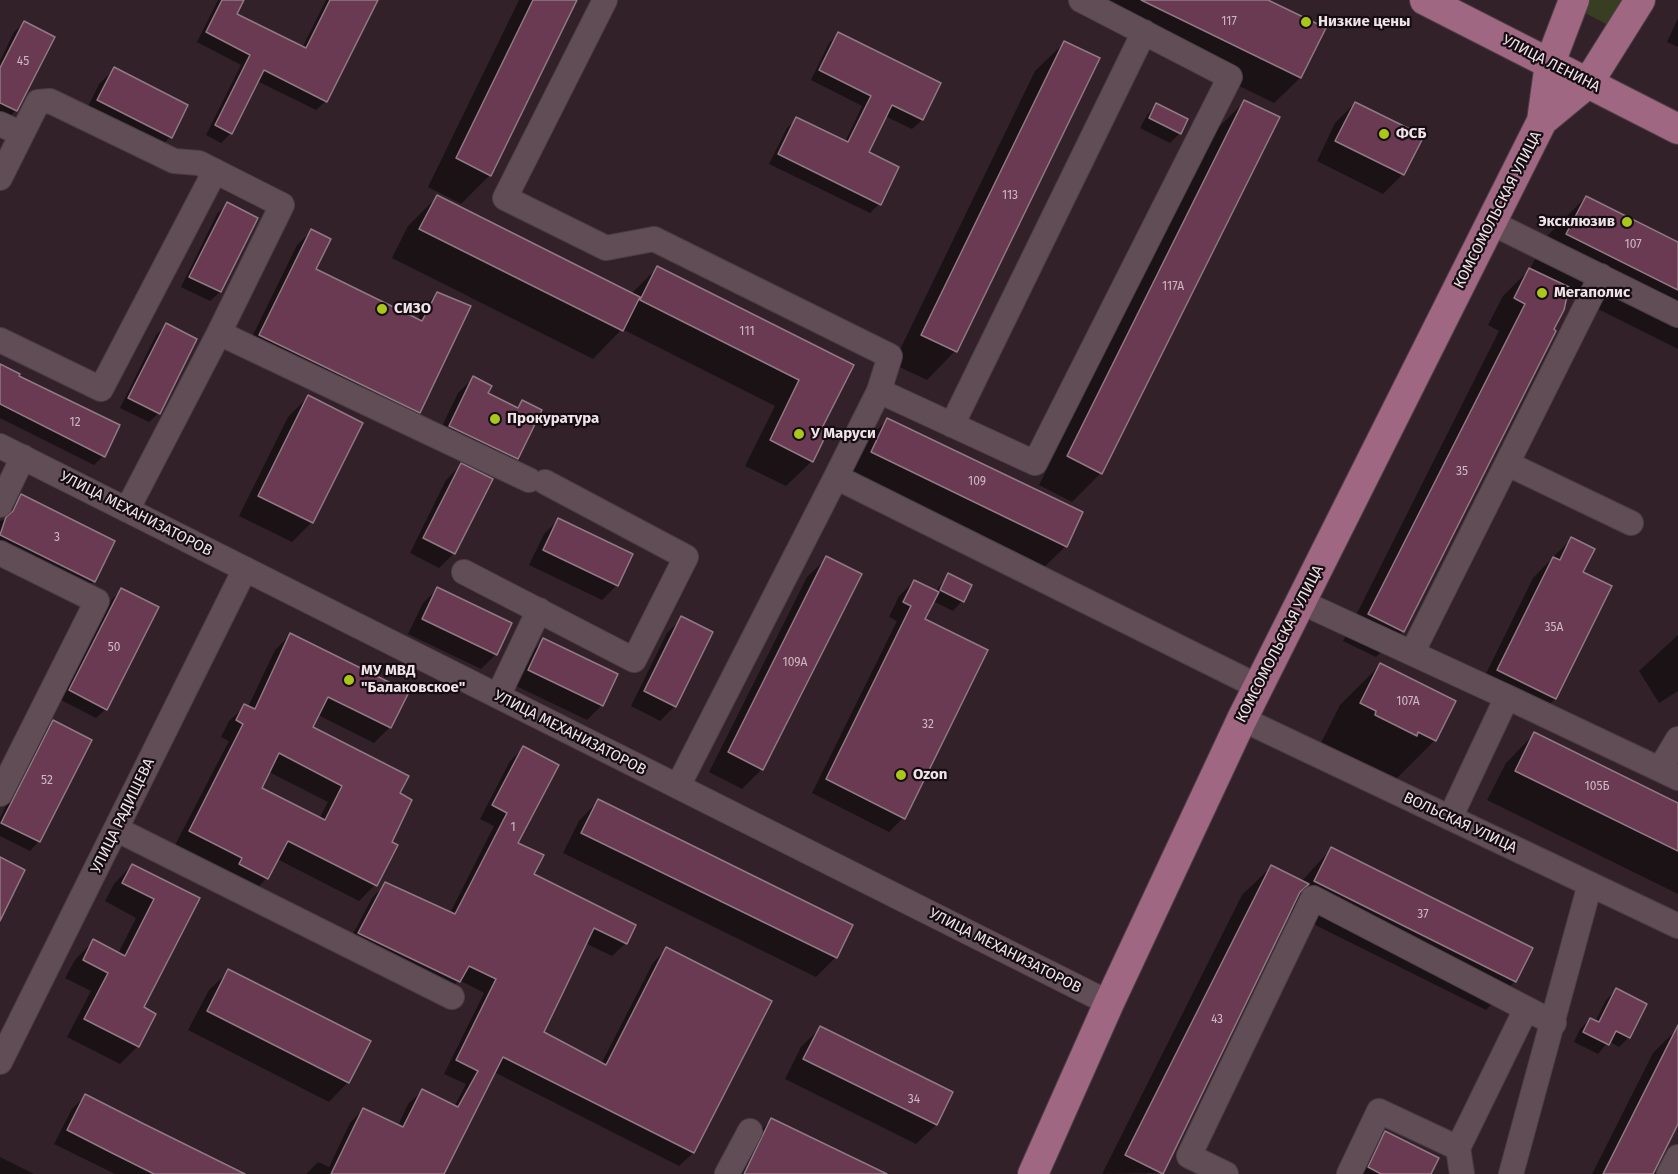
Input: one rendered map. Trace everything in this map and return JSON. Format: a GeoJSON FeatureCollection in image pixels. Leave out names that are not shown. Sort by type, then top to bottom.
{"type":"FeatureCollection","features":[{"type":"Feature","properties":{"kind":"main road","name":"УЛИЦА ЛЕНИНА"},"geometry":{"type":"LineString","coordinates":[[1425,0],[1678,129]]}},
{"type":"Feature","properties":{"kind":"main road","name":"КОМСОМОЛЬСКАЯ УЛИЦА"},"geometry":{"type":"LineString","coordinates":[[1033,1174],[1109,1003],[1242,719],[1542,121],[1550,63],[1574,0]]}},
{"type":"Feature","properties":{"kind":"main road","name":"КОМСОМОЛЬСКАЯ УЛИЦА"},"geometry":{"type":"LineString","coordinates":[[1542,121],[1588,83],[1641,0]]}},
{"type":"Feature","properties":{"kind":"street"},"geometry":{"type":"LineString","coordinates":[[605,0],[505,198],[606,248],[654,239],[890,356],[879,391],[678,786]]}},
{"type":"Feature","properties":{"kind":"street"},"geometry":{"type":"LineString","coordinates":[[879,391],[1035,463],[1230,77],[1081,0]]}},
{"type":"Feature","properties":{"kind":"street"},"geometry":{"type":"LineString","coordinates":[[952,425],[1144,32]]}},
{"type":"Feature","properties":{"kind":"street"},"geometry":{"type":"LineString","coordinates":[[0,178],[38,102],[50,101],[174,161],[199,163],[282,205],[128,510]]}},
{"type":"Feature","properties":{"kind":"street"},"geometry":{"type":"LineString","coordinates":[[0,124],[22,134]]}},
{"type":"Feature","properties":{"kind":"street"},"geometry":{"type":"LineString","coordinates":[[0,340],[101,389],[215,171]]}},
{"type":"Feature","properties":{"kind":"street"},"geometry":{"type":"LineString","coordinates":[[1492,223],[1678,315]]}},
{"type":"Feature","properties":{"kind":"street"},"geometry":{"type":"LineString","coordinates":[[1412,654],[1601,276]]}},
{"type":"Feature","properties":{"kind":"street"},"geometry":{"type":"LineString","coordinates":[[219,333],[537,481],[686,557],[634,660],[464,572]]}},
{"type":"Feature","properties":{"kind":"street","name":"УЛИЦА МЕХАНИЗАТОРОВ"},"geometry":{"type":"LineString","coordinates":[[0,446],[1109,1003]]}},
{"type":"Feature","properties":{"kind":"street"},"geometry":{"type":"LineString","coordinates":[[0,504],[23,457]]}},
{"type":"Feature","properties":{"kind":"street"},"geometry":{"type":"LineString","coordinates":[[1508,464],[1631,523]]}},
{"type":"Feature","properties":{"kind":"street"},"geometry":{"type":"LineString","coordinates":[[836,477],[1259,687]]}},
{"type":"Feature","properties":{"kind":"street"},"geometry":{"type":"LineString","coordinates":[[0,553],[97,602],[0,794]]}},
{"type":"Feature","properties":{"kind":"street","name":"УЛИЦА РАДИЩЕВА"},"geometry":{"type":"LineString","coordinates":[[0,1062],[245,569]]}},
{"type":"Feature","properties":{"kind":"street"},"geometry":{"type":"LineString","coordinates":[[1301,602],[1669,773],[1678,739]]}},
{"type":"Feature","properties":{"kind":"street"},"geometry":{"type":"LineString","coordinates":[[498,696],[539,610]]}},
{"type":"Feature","properties":{"kind":"street"},"geometry":{"type":"LineString","coordinates":[[1450,818],[1507,697]]}},
{"type":"Feature","properties":{"kind":"street","name":"ВОЛЬСКАЯ УЛИЦА"},"geometry":{"type":"LineString","coordinates":[[1242,719],[1678,926]]}},
{"type":"Feature","properties":{"kind":"street"},"geometry":{"type":"LineString","coordinates":[[116,829],[452,997]]}},
{"type":"Feature","properties":{"kind":"street"},"geometry":{"type":"LineString","coordinates":[[1511,1174],[1590,884]]}},
{"type":"Feature","properties":{"kind":"street"},"geometry":{"type":"LineString","coordinates":[[1226,1174],[1189,1156],[1313,898],[1554,1023]]}},
{"type":"Feature","properties":{"kind":"street"},"geometry":{"type":"LineString","coordinates":[[1462,1174],[1458,1148],[1526,1009]]}},
{"type":"Feature","properties":{"kind":"street"},"geometry":{"type":"LineString","coordinates":[[1349,1174],[1379,1111],[1458,1148]]}},
{"type":"Feature","properties":{"kind":"street"},"geometry":{"type":"LineString","coordinates":[[727,1174],[750,1131]]}},
{"type":"Feature","properties":{"kind":"street"},"geometry":{"type":"LineString","coordinates":[[1669,1174],[1678,1157]]}},
{"type":"Feature","properties":{"kind":"green space"},"geometry":{"type":"Polygon","coordinates":[[[1587,0],[1628,0],[1610,26],[1587,14],[1584,7],[1587,0]]]}},
{"type":"Feature","properties":{"kind":"building"},"geometry":{"type":"Polygon","coordinates":[[[222,0],[244,0],[237,14],[306,48],[330,0],[378,0],[327,102],[264,70],[232,134],[215,125],[250,55],[206,32],[222,0]]]}},
{"type":"Feature","properties":{"kind":"building"},"geometry":{"type":"Polygon","coordinates":[[[533,0],[577,0],[491,176],[456,158],[533,0]]]}},
{"type":"Feature","properties":{"kind":"building"},"geometry":{"type":"Polygon","coordinates":[[[1141,0],[1268,0],[1326,28],[1301,78],[1141,0]]]}},
{"type":"Feature","properties":{"kind":"building"},"geometry":{"type":"Polygon","coordinates":[[[24,21],[55,37],[17,111],[0,103],[0,68],[24,21]]]}},
{"type":"Feature","properties":{"kind":"building"},"geometry":{"type":"Polygon","coordinates":[[[838,32],[941,83],[923,120],[892,105],[869,152],[899,167],[881,205],[778,154],[796,117],[848,142],[871,96],[819,70],[838,32]]]}},
{"type":"Feature","properties":{"kind":"building"},"geometry":{"type":"Polygon","coordinates":[[[1064,41],[1100,58],[957,352],[921,335],[1064,41]]]}},
{"type":"Feature","properties":{"kind":"building"},"geometry":{"type":"Polygon","coordinates":[[[114,67],[188,105],[172,138],[97,100],[114,67]]]}},
{"type":"Feature","properties":{"kind":"building"},"geometry":{"type":"Polygon","coordinates":[[[1244,100],[1280,117],[1102,474],[1067,456],[1244,100]]]}},
{"type":"Feature","properties":{"kind":"building"},"geometry":{"type":"Polygon","coordinates":[[[1355,102],[1424,136],[1404,175],[1335,141],[1355,102]]]}},
{"type":"Feature","properties":{"kind":"building"},"geometry":{"type":"Polygon","coordinates":[[[1156,103],[1188,119],[1181,134],[1149,118],[1156,103]]]}},
{"type":"Feature","properties":{"kind":"building"},"geometry":{"type":"Polygon","coordinates":[[[437,195],[640,297],[623,331],[419,229],[437,195]]]}},
{"type":"Feature","properties":{"kind":"building"},"geometry":{"type":"Polygon","coordinates":[[[1586,196],[1678,242],[1678,290],[1566,234],[1586,196]]]}},
{"type":"Feature","properties":{"kind":"building"},"geometry":{"type":"Polygon","coordinates":[[[227,202],[258,218],[221,292],[189,277],[227,202]]]}},
{"type":"Feature","properties":{"kind":"building"},"geometry":{"type":"Polygon","coordinates":[[[311,229],[331,239],[316,269],[422,321],[437,292],[471,306],[420,413],[259,335],[311,229]]]}},
{"type":"Feature","properties":{"kind":"building"},"geometry":{"type":"Polygon","coordinates":[[[657,266],[854,365],[823,426],[829,429],[813,462],[770,440],[799,380],[640,300],[657,266]]]}},
{"type":"Feature","properties":{"kind":"building"},"geometry":{"type":"Polygon","coordinates":[[[1529,268],[1569,287],[1564,310],[1554,329],[1556,331],[1404,632],[1368,614],[1525,304],[1514,298],[1529,268]]]}},
{"type":"Feature","properties":{"kind":"building"},"geometry":{"type":"Polygon","coordinates":[[[166,323],[197,339],[160,414],[128,398],[166,323]]]}},
{"type":"Feature","properties":{"kind":"building"},"geometry":{"type":"Polygon","coordinates":[[[0,364],[20,374],[19,376],[120,425],[105,457],[0,404],[0,364]]]}},
{"type":"Feature","properties":{"kind":"building","name":"Прокуратура"},"geometry":{"type":"Polygon","coordinates":[[[473,376],[492,386],[488,393],[518,408],[522,400],[542,410],[518,459],[449,426],[473,376]]]}},
{"type":"Feature","properties":{"kind":"building"},"geometry":{"type":"Polygon","coordinates":[[[308,395],[363,423],[313,523],[258,496],[308,395]]]}},
{"type":"Feature","properties":{"kind":"building"},"geometry":{"type":"Polygon","coordinates":[[[887,418],[1083,512],[1067,547],[871,452],[887,418]]]}},
{"type":"Feature","properties":{"kind":"building"},"geometry":{"type":"Polygon","coordinates":[[[461,463],[493,479],[455,554],[423,538],[461,463]]]}},
{"type":"Feature","properties":{"kind":"building"},"geometry":{"type":"Polygon","coordinates":[[[21,494],[115,541],[95,582],[0,535],[6,517],[13,511],[21,494]]]}},
{"type":"Feature","properties":{"kind":"building"},"geometry":{"type":"Polygon","coordinates":[[[558,518],[633,554],[618,586],[543,550],[558,518]]]}},
{"type":"Feature","properties":{"kind":"building"},"geometry":{"type":"Polygon","coordinates":[[[1571,537],[1595,549],[1583,572],[1612,586],[1556,699],[1497,670],[1553,557],[1560,560],[1571,537]]]}},
{"type":"Feature","properties":{"kind":"building"},"geometry":{"type":"Polygon","coordinates":[[[826,556],[862,574],[763,770],[728,752],[826,556]]]}},
{"type":"Feature","properties":{"kind":"building"},"geometry":{"type":"Polygon","coordinates":[[[948,573],[972,585],[964,602],[940,590],[948,573]]]}},
{"type":"Feature","properties":{"kind":"building"},"geometry":{"type":"Polygon","coordinates":[[[914,580],[939,592],[925,619],[988,650],[905,819],[826,779],[911,606],[903,602],[914,580]]]}},
{"type":"Feature","properties":{"kind":"building"},"geometry":{"type":"Polygon","coordinates":[[[437,587],[512,623],[497,655],[422,619],[437,587]]]}},
{"type":"Feature","properties":{"kind":"building"},"geometry":{"type":"Polygon","coordinates":[[[121,588],[159,607],[107,710],[69,690],[121,588]]]}},
{"type":"Feature","properties":{"kind":"building"},"geometry":{"type":"Polygon","coordinates":[[[681,616],[713,632],[676,707],[644,691],[681,616]]]}},
{"type":"Feature","properties":{"kind":"building"},"geometry":{"type":"Polygon","coordinates":[[[290,633],[409,692],[391,728],[328,697],[313,727],[409,776],[400,793],[412,800],[392,842],[398,845],[377,886],[288,841],[268,879],[239,864],[242,858],[189,831],[243,724],[236,720],[244,704],[255,709],[290,633]],[[279,753],[262,788],[325,820],[342,786],[279,753]]]}},
{"type":"Feature","properties":{"kind":"building"},"geometry":{"type":"Polygon","coordinates":[[[543,638],[618,674],[603,706],[528,670],[543,638]]]}},
{"type":"Feature","properties":{"kind":"building"},"geometry":{"type":"Polygon","coordinates":[[[1380,663],[1456,701],[1436,741],[1418,732],[1417,736],[1375,715],[1376,711],[1360,703],[1380,663]]]}},
{"type":"Feature","properties":{"kind":"building"},"geometry":{"type":"Polygon","coordinates":[[[53,720],[92,740],[40,842],[1,823],[53,720]]]}},
{"type":"Feature","properties":{"kind":"building"},"geometry":{"type":"Polygon","coordinates":[[[1534,732],[1678,803],[1678,851],[1515,771],[1534,732]]]}},
{"type":"Feature","properties":{"kind":"building"},"geometry":{"type":"Polygon","coordinates":[[[523,746],[559,765],[518,843],[544,855],[534,874],[636,925],[627,944],[594,928],[544,1032],[606,1065],[666,947],[772,1001],[694,1153],[503,1057],[444,1174],[331,1174],[363,1108],[403,1127],[422,1089],[458,1107],[478,1071],[456,1060],[496,979],[469,966],[460,982],[358,933],[385,882],[455,914],[507,813],[492,805],[523,746]]]}},
{"type":"Feature","properties":{"kind":"building"},"geometry":{"type":"Polygon","coordinates":[[[598,799],[853,925],[837,958],[581,833],[598,799]]]}},
{"type":"Feature","properties":{"kind":"building"},"geometry":{"type":"Polygon","coordinates":[[[1331,847],[1533,948],[1516,982],[1314,881],[1331,847]]]}},
{"type":"Feature","properties":{"kind":"building"},"geometry":{"type":"Polygon","coordinates":[[[0,857],[25,870],[0,921],[0,857]]]}},
{"type":"Feature","properties":{"kind":"building"},"geometry":{"type":"Polygon","coordinates":[[[132,864],[200,898],[144,1007],[156,1014],[139,1047],[84,1019],[108,973],[83,960],[93,939],[125,956],[154,899],[122,883],[132,864]]]}},
{"type":"Feature","properties":{"kind":"building"},"geometry":{"type":"Polygon","coordinates":[[[1271,865],[1309,884],[1300,892],[1163,1174],[1125,1155],[1271,865]]]}},
{"type":"Feature","properties":{"kind":"building"},"geometry":{"type":"Polygon","coordinates":[[[228,969],[371,1041],[349,1083],[207,1011],[228,969]]]}},
{"type":"Feature","properties":{"kind":"building"},"geometry":{"type":"Polygon","coordinates":[[[1616,988],[1647,1004],[1630,1038],[1616,1031],[1609,1045],[1583,1032],[1590,1018],[1599,1022],[1616,988]]]}},
{"type":"Feature","properties":{"kind":"building"},"geometry":{"type":"Polygon","coordinates":[[[1678,1025],[1678,1124],[1653,1174],[1603,1174],[1678,1025]]]}},
{"type":"Feature","properties":{"kind":"building"},"geometry":{"type":"Polygon","coordinates":[[[820,1026],[953,1092],[937,1125],[803,1059],[820,1026]]]}},
{"type":"Feature","properties":{"kind":"building"},"geometry":{"type":"Polygon","coordinates":[[[85,1094],[245,1174],[154,1174],[67,1130],[85,1094]]]}},
{"type":"Feature","properties":{"kind":"building"},"geometry":{"type":"Polygon","coordinates":[[[771,1118],[887,1174],[744,1174],[771,1118]]]}},
{"type":"Feature","properties":{"kind":"building"},"geometry":{"type":"Polygon","coordinates":[[[1385,1131],[1439,1158],[1431,1174],[1381,1174],[1368,1167],[1385,1131]]]}},
{"type":"Feature","properties":{"kind":"place","name":"Низкие цены"},"geometry":{"type":"Point","coordinates":[1306,22]}},
{"type":"Feature","properties":{"kind":"place","name":"ФСБ"},"geometry":{"type":"Point","coordinates":[1384,134]}},
{"type":"Feature","properties":{"kind":"place","name":"Эксклюзив"},"geometry":{"type":"Point","coordinates":[1627,222]}},
{"type":"Feature","properties":{"kind":"place","name":"Мегаполис"},"geometry":{"type":"Point","coordinates":[1542,293]}},
{"type":"Feature","properties":{"kind":"place","name":"СИЗО"},"geometry":{"type":"Point","coordinates":[382,309]}},
{"type":"Feature","properties":{"kind":"place","name":"Прокуратура"},"geometry":{"type":"Point","coordinates":[495,419]}},
{"type":"Feature","properties":{"kind":"place","name":"У Маруси"},"geometry":{"type":"Point","coordinates":[799,434]}},
{"type":"Feature","properties":{"kind":"place","name":"МУ МВД \"Балаковское\""},"geometry":{"type":"Point","coordinates":[349,680]}},
{"type":"Feature","properties":{"kind":"place","name":"Ozon"},"geometry":{"type":"Point","coordinates":[901,775]}}]}
